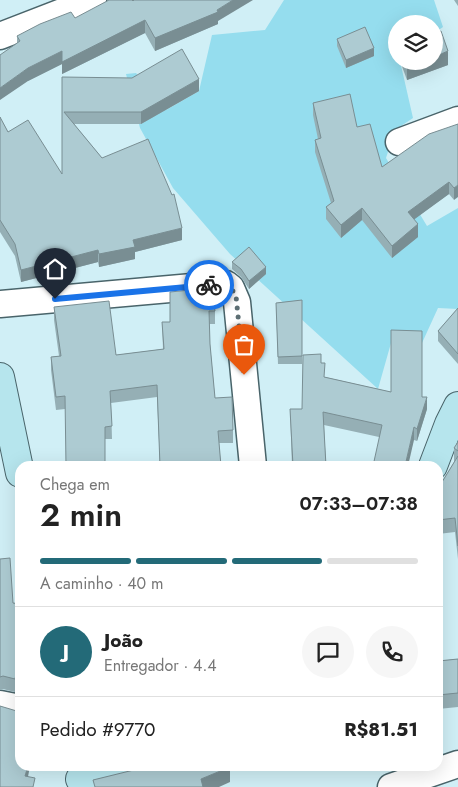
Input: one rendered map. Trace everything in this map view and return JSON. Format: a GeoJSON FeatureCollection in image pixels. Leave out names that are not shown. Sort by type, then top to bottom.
{"type":"FeatureCollection","features":[{"type":"Feature","properties":{"kind":"main road"},"geometry":{"type":"LineString","coordinates":[[0,377],[18,461]]}},
{"type":"Feature","properties":{"kind":"main road"},"geometry":{"type":"LineString","coordinates":[[435,461],[458,406]]}},
{"type":"Feature","properties":{"kind":"main road"},"geometry":{"type":"LineString","coordinates":[[79,778],[107,771]]}},
{"type":"Feature","properties":{"kind":"street"},"geometry":{"type":"LineString","coordinates":[[0,36],[93,0]]}},
{"type":"Feature","properties":{"kind":"street"},"geometry":{"type":"LineString","coordinates":[[399,142],[458,120]]}},
{"type":"Feature","properties":{"kind":"street"},"geometry":{"type":"LineString","coordinates":[[0,304],[226,284],[231,288],[237,302],[253,461]]}},
{"type":"Feature","properties":{"kind":"street"},"geometry":{"type":"LineString","coordinates":[[0,704],[15,707]]}},
{"type":"Feature","properties":{"kind":"street"},"geometry":{"type":"LineString","coordinates":[[443,769],[458,764]]}},
{"type":"Feature","properties":{"kind":"street"},"geometry":{"type":"LineString","coordinates":[[391,787],[438,771]]}},
{"type":"Feature","properties":{"kind":"shaded area"},"geometry":{"type":"Polygon","coordinates":[[[284,0],[434,0],[439,15],[388,15],[388,70],[402,70],[413,118],[395,130],[386,158],[427,226],[458,208],[458,309],[438,308],[422,343],[391,343],[378,389],[230,254],[173,188],[140,128],[126,74],[136,73],[166,110],[199,91],[212,35],[265,30],[284,0]]]}},
{"type":"Feature","properties":{"kind":"building"},"geometry":{"type":"Polygon","coordinates":[[[109,0],[233,0],[217,10],[218,12],[155,38],[145,20],[62,62],[62,51],[28,68],[0,88],[0,55],[20,41],[17,36],[40,24],[71,12],[75,18],[109,0]]]}},
{"type":"Feature","properties":{"kind":"building"},"geometry":{"type":"Polygon","coordinates":[[[365,27],[374,48],[346,60],[337,39],[365,27]]]}},
{"type":"Feature","properties":{"kind":"building"},"geometry":{"type":"Polygon","coordinates":[[[443,37],[448,51],[443,53],[443,37]]]}},
{"type":"Feature","properties":{"kind":"building"},"geometry":{"type":"Polygon","coordinates":[[[182,49],[199,79],[141,112],[64,112],[102,158],[148,139],[172,195],[174,194],[182,228],[133,240],[135,247],[99,254],[98,250],[21,270],[15,244],[0,220],[0,117],[8,132],[28,120],[62,174],[62,77],[132,78],[182,49]]]}},
{"type":"Feature","properties":{"kind":"building"},"geometry":{"type":"Polygon","coordinates":[[[350,94],[357,127],[370,124],[382,167],[429,134],[458,124],[458,185],[454,188],[449,182],[408,212],[418,224],[392,246],[362,208],[341,225],[326,207],[334,201],[315,140],[321,138],[313,103],[350,94]]]}},
{"type":"Feature","properties":{"kind":"building"},"geometry":{"type":"Polygon","coordinates":[[[249,247],[266,267],[249,281],[241,269],[232,262],[249,247]]]}},
{"type":"Feature","properties":{"kind":"building"},"geometry":{"type":"Polygon","coordinates":[[[211,288],[215,311],[209,311],[215,398],[232,397],[233,430],[218,431],[221,461],[160,461],[157,385],[110,391],[112,426],[105,427],[105,461],[66,461],[65,396],[56,397],[51,357],[61,356],[54,307],[109,301],[116,355],[164,349],[162,322],[170,322],[170,292],[211,288]]]}},
{"type":"Feature","properties":{"kind":"building"},"geometry":{"type":"Polygon","coordinates":[[[302,300],[302,356],[278,357],[276,303],[302,300]]]}},
{"type":"Feature","properties":{"kind":"building"},"geometry":{"type":"Polygon","coordinates":[[[458,308],[458,354],[438,331],[458,308]]]}},
{"type":"Feature","properties":{"kind":"building"},"geometry":{"type":"Polygon","coordinates":[[[391,330],[422,331],[422,397],[427,397],[417,429],[414,427],[406,461],[374,461],[382,425],[323,412],[326,461],[293,461],[290,409],[302,409],[303,355],[321,354],[321,363],[325,363],[324,377],[391,392],[391,330]]]}},
{"type":"Feature","properties":{"kind":"building"},"geometry":{"type":"Polygon","coordinates":[[[458,442],[458,451],[454,448],[458,442]]]}},
{"type":"Feature","properties":{"kind":"building"},"geometry":{"type":"Polygon","coordinates":[[[458,456],[458,546],[455,518],[443,519],[443,480],[458,456]]]}},
{"type":"Feature","properties":{"kind":"building"},"geometry":{"type":"Polygon","coordinates":[[[10,558],[13,603],[15,603],[15,679],[0,677],[0,559],[10,558]]]}},
{"type":"Feature","properties":{"kind":"building"},"geometry":{"type":"Polygon","coordinates":[[[458,659],[458,693],[443,694],[443,660],[458,659]]]}},
{"type":"Feature","properties":{"kind":"building"},"geometry":{"type":"Polygon","coordinates":[[[0,706],[15,710],[15,771],[26,771],[25,776],[35,778],[33,787],[0,787],[0,706]]]}},
{"type":"Feature","properties":{"kind":"building"},"geometry":{"type":"Polygon","coordinates":[[[130,771],[220,771],[201,779],[203,787],[95,787],[93,780],[130,771]]]}},
{"type":"Feature","properties":{"kind":"way so far"},"geometry":{"type":"LineString","coordinates":[[209,285],[226,284],[236,296],[244,375]]}},
{"type":"Feature","properties":{"kind":"route"},"geometry":{"type":"LineString","coordinates":[[55,299],[209,285]]}}]}
